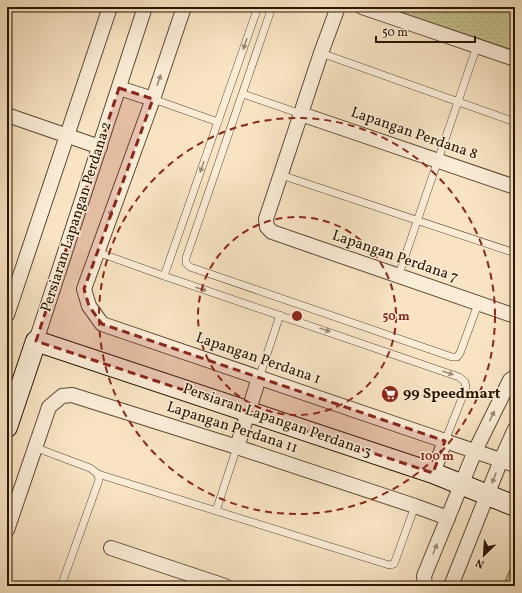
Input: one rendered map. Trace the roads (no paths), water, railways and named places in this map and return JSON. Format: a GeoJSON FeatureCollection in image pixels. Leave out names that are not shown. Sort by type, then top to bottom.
{"type":"FeatureCollection","features":[{"type":"Feature","properties":{"kind":"street"},"geometry":{"type":"LineString","coordinates":[[7,315],[110,7]]}},
{"type":"Feature","properties":{"kind":"street","name":"Persiaran Lapangan Perdana 2"},"geometry":{"type":"LineString","coordinates":[[7,428],[145,7]]}},
{"type":"Feature","properties":{"kind":"street","name":"Lapangan Perdana 1"},"geometry":{"type":"LineString","coordinates":[[184,7],[153,99],[84,289],[89,306],[102,324],[515,465]]}},
{"type":"Feature","properties":{"kind":"street"},"geometry":{"type":"LineString","coordinates":[[281,175],[321,53],[338,7]]}},
{"type":"Feature","properties":{"kind":"street"},"geometry":{"type":"LineString","coordinates":[[362,7],[515,59]]}},
{"type":"Feature","properties":{"kind":"street"},"geometry":{"type":"LineString","coordinates":[[119,88],[153,99]]}},
{"type":"Feature","properties":{"kind":"street","name":"Lapangan Perdana 8"},"geometry":{"type":"LineString","coordinates":[[301,114],[515,187]]}},
{"type":"Feature","properties":{"kind":"street"},"geometry":{"type":"LineString","coordinates":[[8,118],[67,135],[100,147]]}},
{"type":"Feature","properties":{"kind":"street","name":"Lapangan Perdana 7"},"geometry":{"type":"LineString","coordinates":[[281,175],[266,220],[267,227],[272,232],[398,277],[515,316]]}},
{"type":"Feature","properties":{"kind":"street","name":"Persiaran Lapangan Perdana 3"},"geometry":{"type":"LineString","coordinates":[[36,341],[433,473],[515,506]]}},
{"type":"Feature","properties":{"kind":"street"},"geometry":{"type":"LineString","coordinates":[[425,586],[424,576],[475,451],[510,380],[515,377]]}},
{"type":"Feature","properties":{"kind":"street"},"geometry":{"type":"LineString","coordinates":[[237,447],[259,378]]}},
{"type":"Feature","properties":{"kind":"street","name":"Lapangan Perdana 11"},"geometry":{"type":"LineString","coordinates":[[7,530],[34,447],[49,407],[62,396],[72,395],[237,447],[448,518]]}},
{"type":"Feature","properties":{"kind":"street"},"geometry":{"type":"LineString","coordinates":[[451,586],[501,460],[515,429]]}},
{"type":"Feature","properties":{"kind":"street"},"geometry":{"type":"LineString","coordinates":[[433,473],[445,441]]}},
{"type":"Feature","properties":{"kind":"street"},"geometry":{"type":"LineString","coordinates":[[111,548],[225,586]]}},
{"type":"Feature","properties":{"kind":"lane"},"geometry":{"type":"LineString","coordinates":[[164,276],[258,7]]}},
{"type":"Feature","properties":{"kind":"lane"},"geometry":{"type":"LineString","coordinates":[[272,7],[186,258],[186,263],[190,267],[452,357],[457,357],[460,353],[478,304]]}},
{"type":"Feature","properties":{"kind":"lane"},"geometry":{"type":"LineString","coordinates":[[398,277],[477,46]]}},
{"type":"Feature","properties":{"kind":"lane"},"geometry":{"type":"LineString","coordinates":[[321,53],[515,122]]}},
{"type":"Feature","properties":{"kind":"lane"},"geometry":{"type":"LineString","coordinates":[[243,94],[301,114]]}},
{"type":"Feature","properties":{"kind":"lane"},"geometry":{"type":"LineString","coordinates":[[153,99],[218,122]]}},
{"type":"Feature","properties":{"kind":"lane"},"geometry":{"type":"LineString","coordinates":[[281,175],[515,253]]}},
{"type":"Feature","properties":{"kind":"lane"},"geometry":{"type":"LineString","coordinates":[[97,252],[459,377],[465,382],[466,388],[445,441]]}},
{"type":"Feature","properties":{"kind":"lane"},"geometry":{"type":"LineString","coordinates":[[259,378],[280,315]]}},
{"type":"Feature","properties":{"kind":"lane"},"geometry":{"type":"LineString","coordinates":[[34,447],[90,468],[98,474],[389,565],[394,564],[415,506]]}},
{"type":"Feature","properties":{"kind":"lane"},"geometry":{"type":"LineString","coordinates":[[216,511],[237,447]]}},
{"type":"Feature","properties":{"kind":"lane"},"geometry":{"type":"LineString","coordinates":[[61,586],[99,480],[98,474]]}},
{"type":"Feature","properties":{"kind":"place","name":"99 Speedmart"},"geometry":{"type":"Point","coordinates":[390,394]}}]}
